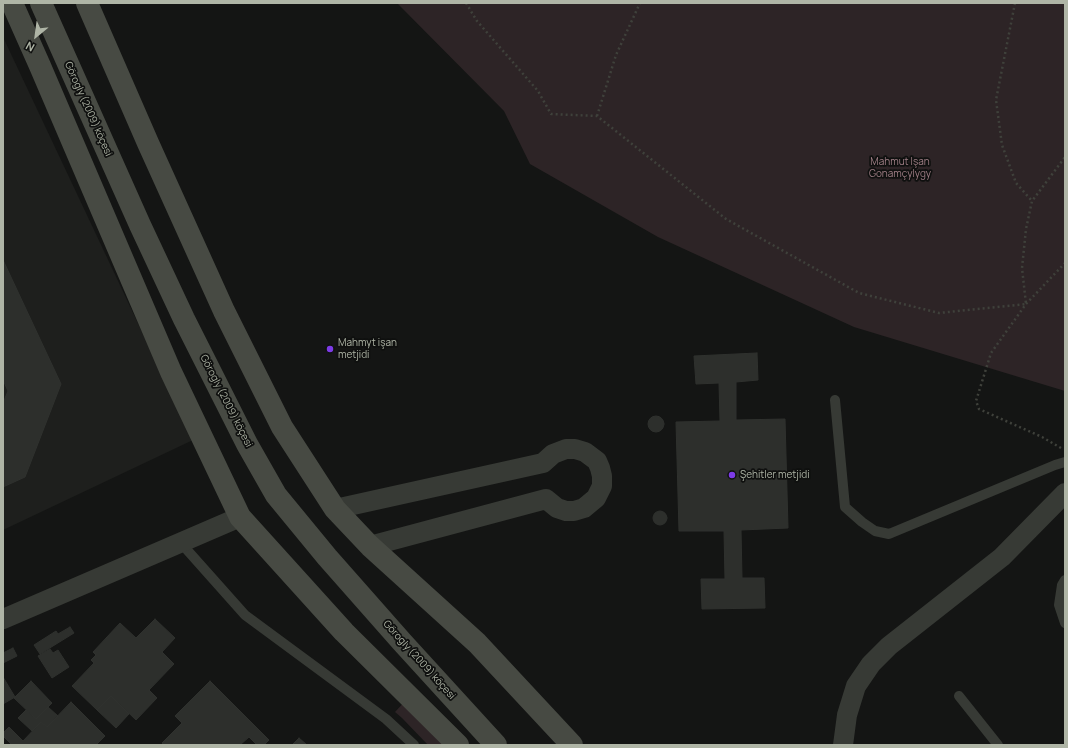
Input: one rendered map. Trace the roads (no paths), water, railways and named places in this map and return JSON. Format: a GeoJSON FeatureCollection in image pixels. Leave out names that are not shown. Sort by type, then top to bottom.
{"type":"FeatureCollection","features":[{"type":"Feature","properties":{"kind":"main road"},"geometry":{"type":"LineString","coordinates":[[12,3],[171,372],[240,517],[344,632],[458,745]]}},
{"type":"Feature","properties":{"kind":"main road","name":"Görogly (2009) köçesi"},"geometry":{"type":"LineString","coordinates":[[41,3],[143,233],[247,444],[276,495],[332,563],[496,745]]}},
{"type":"Feature","properties":{"kind":"main road"},"geometry":{"type":"LineString","coordinates":[[87,3],[224,311],[282,427],[335,509],[370,546],[477,643],[572,745]]}},
{"type":"Feature","properties":{"kind":"street"},"geometry":{"type":"LineString","coordinates":[[335,509],[543,463],[553,454],[566,449],[575,449],[585,452],[597,461],[600,468],[602,486],[596,498],[584,508],[574,511],[566,511],[557,508],[546,499],[370,546]]}},
{"type":"Feature","properties":{"kind":"street"},"geometry":{"type":"LineString","coordinates":[[843,745],[847,715],[856,686],[871,664],[889,646],[1002,557],[1065,493]]}},
{"type":"Feature","properties":{"kind":"street"},"geometry":{"type":"LineString","coordinates":[[3,619],[240,517]]}},
{"type":"Feature","properties":{"kind":"lane"},"geometry":{"type":"LineString","coordinates":[[835,400],[845,507],[875,531],[889,534],[1065,462]]}},
{"type":"Feature","properties":{"kind":"lane"},"geometry":{"type":"LineString","coordinates":[[180,542],[245,616],[386,719],[414,745]]}},
{"type":"Feature","properties":{"kind":"lane"},"geometry":{"type":"LineString","coordinates":[[1065,580],[1062,585],[1062,605],[1065,623]]}},
{"type":"Feature","properties":{"kind":"lane"},"geometry":{"type":"LineString","coordinates":[[959,696],[998,745]]}},
{"type":"Feature","properties":{"kind":"place","name":"Mahmyt işan metjidi"},"geometry":{"type":"Point","coordinates":[330,349]}},
{"type":"Feature","properties":{"kind":"place","name":"Şehitler metjidi"},"geometry":{"type":"Point","coordinates":[732,475]}},
{"type":"Feature","properties":{"kind":"park label","name":"Mahmut Işan Gonamçylygy"},"geometry":{"type":"Point","coordinates":[900,168]}}]}
